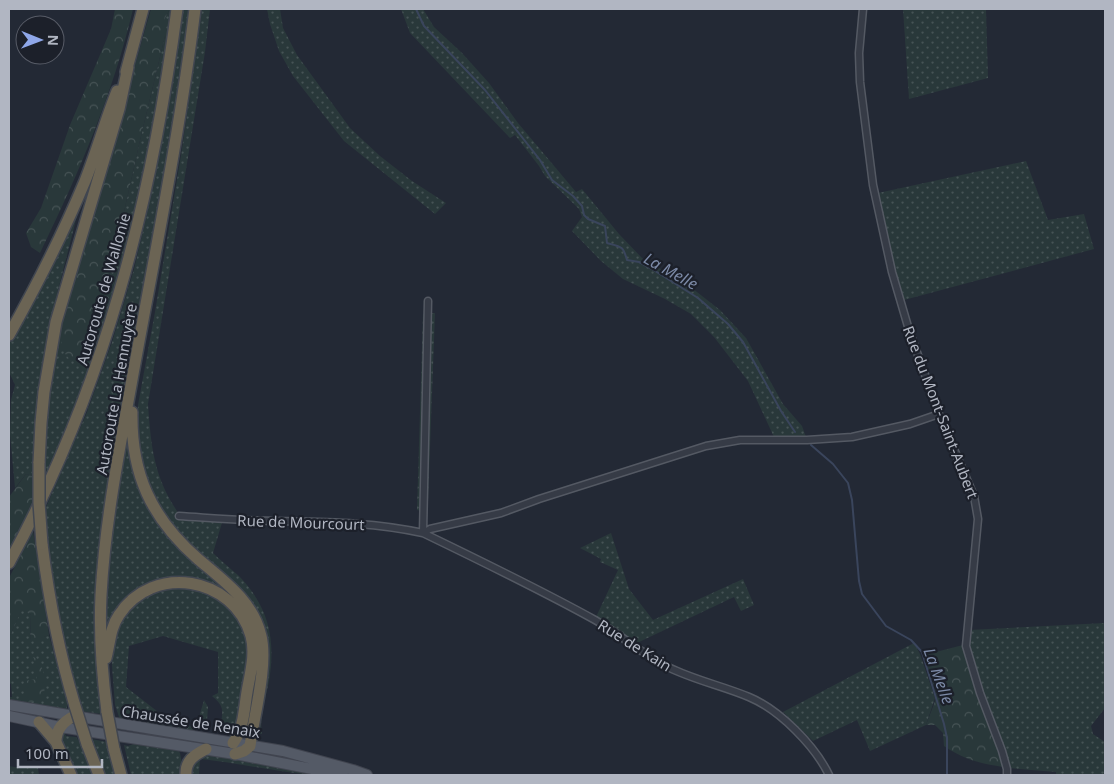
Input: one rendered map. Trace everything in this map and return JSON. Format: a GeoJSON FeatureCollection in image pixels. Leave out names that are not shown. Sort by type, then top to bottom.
{"type":"FeatureCollection","features":[{"type":"Feature","properties":{"kind":"highway"},"geometry":{"type":"LineString","coordinates":[[99,775],[74,711],[49,602],[39,503],[41,423],[44,392],[56,322],[119,110],[143,9]]}},
{"type":"Feature","properties":{"kind":"highway","name":"Autoroute de Wallonie"},"geometry":{"type":"LineString","coordinates":[[9,563],[65,450],[85,400],[114,313],[137,230],[148,180],[167,79],[177,9]]}},
{"type":"Feature","properties":{"kind":"highway","name":"Autoroute La Hennuyère"},"geometry":{"type":"LineString","coordinates":[[121,775],[107,712],[102,670],[100,631],[104,561],[130,390],[180,116],[195,9]]}},
{"type":"Feature","properties":{"kind":"highway"},"geometry":{"type":"LineString","coordinates":[[9,335],[70,216],[128,67]]}},
{"type":"Feature","properties":{"kind":"highway"},"geometry":{"type":"LineString","coordinates":[[102,670],[112,628],[119,615],[137,596],[149,588],[164,584],[193,583],[209,587],[232,604],[244,620],[251,635],[252,661],[241,729],[234,748],[244,751],[250,746],[263,664],[262,637],[250,609],[232,587],[188,551],[169,531],[147,496],[134,452],[130,390]]}},
{"type":"Feature","properties":{"kind":"highway"},"geometry":{"type":"LineString","coordinates":[[56,742],[56,735],[60,727],[74,711]]}},
{"type":"Feature","properties":{"kind":"highway"},"geometry":{"type":"LineString","coordinates":[[40,722],[56,742],[71,775]]}},
{"type":"Feature","properties":{"kind":"highway"},"geometry":{"type":"LineString","coordinates":[[186,775],[187,764],[191,758],[206,749]]}},
{"type":"Feature","properties":{"kind":"main road","name":"Chaussée de Renaix"},"geometry":{"type":"LineString","coordinates":[[9,705],[74,711],[343,775]]}},
{"type":"Feature","properties":{"kind":"main road","name":"Chaussée de Renaix"},"geometry":{"type":"LineString","coordinates":[[9,716],[60,727],[206,749],[234,748]]}},
{"type":"Feature","properties":{"kind":"main road","name":"Chaussée de Renaix"},"geometry":{"type":"LineString","coordinates":[[250,746],[300,754],[367,775]]}},
{"type":"Feature","properties":{"kind":"street","name":"Rue du Mont-Saint-Aubert"},"geometry":{"type":"LineString","coordinates":[[863,9],[860,82],[873,185],[897,289],[909,330],[939,414],[974,496],[978,519],[966,646],[980,693],[1002,751],[1007,775]]}},
{"type":"Feature","properties":{"kind":"street"},"geometry":{"type":"LineString","coordinates":[[423,533],[428,301]]}},
{"type":"Feature","properties":{"kind":"street"},"geometry":{"type":"LineString","coordinates":[[423,533],[430,529],[501,513],[539,499],[715,444],[740,440],[807,440],[852,436],[910,424],[939,414]]}},
{"type":"Feature","properties":{"kind":"street","name":"Rue de Mourcourt"},"geometry":{"type":"LineString","coordinates":[[179,516],[248,521],[351,523],[390,526],[423,533]]}},
{"type":"Feature","properties":{"kind":"street","name":"Rue de Kain"},"geometry":{"type":"LineString","coordinates":[[423,533],[596,621],[667,667],[682,674],[740,693],[761,703],[792,727],[824,765],[829,775]]}},
{"type":"Feature","properties":{"kind":"green space"},"geometry":{"type":"Polygon","coordinates":[[[115,9],[133,9],[125,41],[105,103],[81,164],[40,253],[31,247],[26,233],[41,208],[70,125],[111,29],[115,9]]]}},
{"type":"Feature","properties":{"kind":"green space"},"geometry":{"type":"Polygon","coordinates":[[[151,9],[170,9],[165,18],[165,36],[113,261],[83,364],[67,356],[62,346],[60,327],[151,9]]]}},
{"type":"Feature","properties":{"kind":"green space"},"geometry":{"type":"Polygon","coordinates":[[[170,9],[172,9],[162,81],[133,227],[101,341],[45,485],[47,402],[60,327],[83,364],[113,261],[165,36],[165,18],[170,9]]]}},
{"type":"Feature","properties":{"kind":"green space"},"geometry":{"type":"Polygon","coordinates":[[[183,9],[191,9],[184,64],[107,511],[102,714],[81,711],[77,703],[49,585],[46,507],[87,412],[112,342],[134,269],[171,94],[183,9]]]}},
{"type":"Feature","properties":{"kind":"green space"},"geometry":{"type":"Polygon","coordinates":[[[202,9],[210,9],[205,52],[148,404],[149,420],[155,462],[164,488],[171,501],[179,514],[224,516],[213,553],[239,576],[264,612],[270,638],[271,666],[262,715],[262,734],[234,730],[224,734],[221,723],[221,706],[212,696],[218,693],[218,652],[163,636],[129,646],[126,687],[171,722],[196,727],[204,700],[208,707],[207,721],[193,731],[120,720],[115,705],[112,666],[113,640],[106,635],[114,518],[128,432],[136,432],[138,405],[181,155],[202,9]]]}},
{"type":"Feature","properties":{"kind":"green space"},"geometry":{"type":"Polygon","coordinates":[[[267,9],[280,9],[283,28],[297,55],[350,128],[380,156],[412,181],[446,203],[435,214],[344,141],[293,76],[279,51],[267,9]]]}},
{"type":"Feature","properties":{"kind":"green space"},"geometry":{"type":"Polygon","coordinates":[[[401,9],[423,9],[434,27],[462,53],[489,83],[518,123],[576,192],[582,189],[619,234],[642,258],[688,285],[720,310],[746,338],[783,404],[802,426],[806,437],[774,437],[748,381],[714,337],[691,314],[623,279],[601,261],[572,231],[582,217],[579,209],[545,176],[515,135],[510,138],[410,33],[401,9]]]}},
{"type":"Feature","properties":{"kind":"green space"},"geometry":{"type":"Polygon","coordinates":[[[903,9],[986,9],[988,78],[909,99],[903,9]]]}},
{"type":"Feature","properties":{"kind":"green space"},"geometry":{"type":"Polygon","coordinates":[[[1026,161],[1048,220],[1084,214],[1094,249],[904,300],[889,247],[878,193],[1026,161]]]}},
{"type":"Feature","properties":{"kind":"green space"},"geometry":{"type":"Polygon","coordinates":[[[80,204],[49,326],[37,399],[32,476],[26,474],[15,488],[10,434],[11,400],[15,385],[9,372],[9,344],[32,302],[80,204]]]}},
{"type":"Feature","properties":{"kind":"green space"},"geometry":{"type":"Polygon","coordinates":[[[435,313],[428,502],[426,512],[417,510],[423,314],[435,313]]]}},
{"type":"Feature","properties":{"kind":"green space"},"geometry":{"type":"Polygon","coordinates":[[[26,474],[32,476],[32,508],[9,557],[9,497],[26,474]]]}},
{"type":"Feature","properties":{"kind":"green space"},"geometry":{"type":"Polygon","coordinates":[[[33,531],[49,635],[30,642],[31,615],[22,609],[9,638],[9,578],[33,531]]]}},
{"type":"Feature","properties":{"kind":"green space"},"geometry":{"type":"Polygon","coordinates":[[[611,533],[629,589],[653,620],[743,579],[754,605],[741,611],[734,597],[637,643],[596,617],[618,570],[600,562],[601,559],[580,548],[611,533]]]}},
{"type":"Feature","properties":{"kind":"green space"},"geometry":{"type":"Polygon","coordinates":[[[22,608],[31,615],[30,641],[49,635],[67,703],[67,710],[9,701],[9,697],[12,697],[11,684],[9,683],[9,638],[22,608]]]}},
{"type":"Feature","properties":{"kind":"green space"},"geometry":{"type":"Polygon","coordinates":[[[1105,623],[1105,708],[1091,726],[1093,734],[1105,742],[1105,775],[1056,775],[1056,772],[1008,768],[975,672],[969,646],[969,630],[1105,623]]]}},
{"type":"Feature","properties":{"kind":"green space"},"geometry":{"type":"Polygon","coordinates":[[[914,643],[920,654],[935,698],[926,725],[870,751],[857,720],[813,741],[783,712],[914,643]]]}},
{"type":"Feature","properties":{"kind":"green space"},"geometry":{"type":"Polygon","coordinates":[[[963,645],[1002,756],[1003,767],[959,755],[944,746],[943,733],[935,725],[926,725],[937,696],[924,655],[963,645]]]}},
{"type":"Feature","properties":{"kind":"green space"},"geometry":{"type":"Polygon","coordinates":[[[33,657],[36,658],[43,671],[45,687],[43,697],[33,702],[24,701],[24,681],[37,679],[33,657]]]}},
{"type":"Feature","properties":{"kind":"green space"},"geometry":{"type":"Polygon","coordinates":[[[64,731],[66,736],[76,737],[81,744],[93,775],[73,775],[59,735],[64,731]]]}},
{"type":"Feature","properties":{"kind":"green space"},"geometry":{"type":"Polygon","coordinates":[[[91,739],[107,742],[118,775],[103,775],[91,739]]]}},
{"type":"Feature","properties":{"kind":"green space"},"geometry":{"type":"Polygon","coordinates":[[[137,743],[178,750],[184,775],[131,775],[124,745],[128,746],[137,743]]]}},
{"type":"Feature","properties":{"kind":"green space"},"geometry":{"type":"Polygon","coordinates":[[[203,754],[328,775],[297,773],[200,759],[199,775],[190,775],[192,760],[203,754]]]}},
{"type":"Feature","properties":{"kind":"green space"},"geometry":{"type":"Polygon","coordinates":[[[9,766],[38,768],[39,775],[9,775],[9,766]]]}},
{"type":"Feature","properties":{"kind":"waterway","name":"La Melle"},"geometry":{"type":"LineString","coordinates":[[416,9],[424,26],[485,90],[540,160],[552,180],[573,196],[582,206],[584,215],[588,219],[605,226],[607,243],[621,248],[627,260],[639,262],[698,298],[728,324],[743,342],[781,411],[795,432]]}},
{"type":"Feature","properties":{"kind":"waterway","name":"La Melle"},"geometry":{"type":"LineString","coordinates":[[811,445],[833,464],[848,483],[852,500],[859,581],[862,594],[886,626],[911,640],[922,652],[947,738],[947,775]]}}]}
